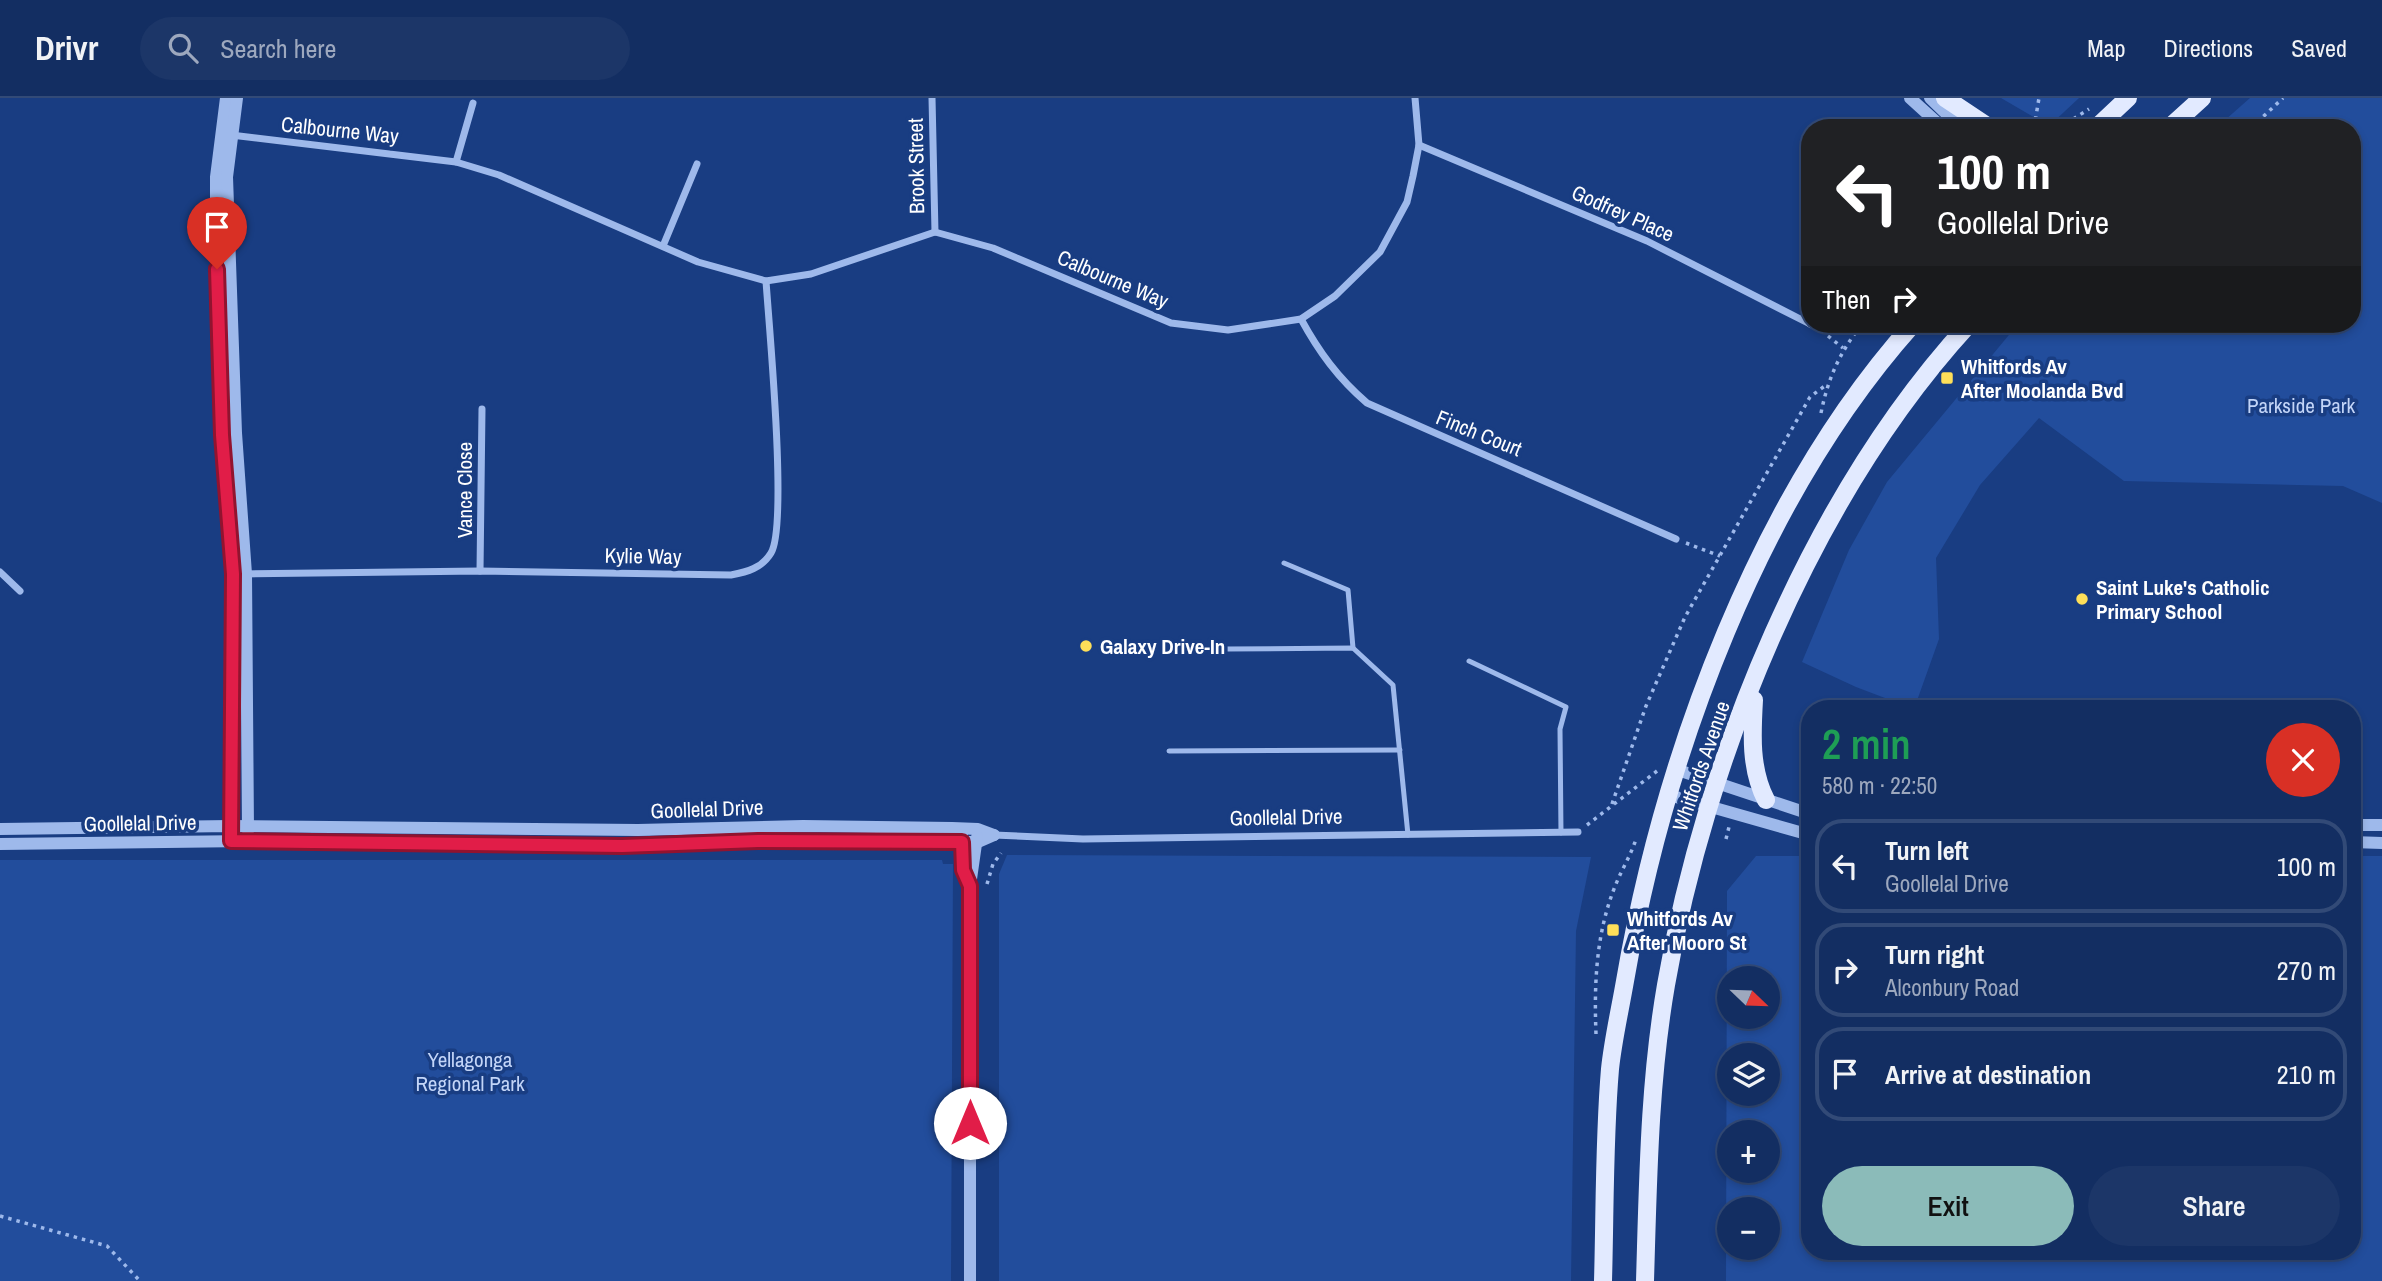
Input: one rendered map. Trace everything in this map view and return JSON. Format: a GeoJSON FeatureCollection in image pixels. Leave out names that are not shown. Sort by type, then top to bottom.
{"type":"FeatureCollection","features":[{"type":"Feature","properties":{"kind":"main road"},"geometry":{"type":"LineString","coordinates":[[1945,98],[1976,119]]}},
{"type":"Feature","properties":{"kind":"main road"},"geometry":{"type":"LineString","coordinates":[[2105,119],[2127,98]]}},
{"type":"Feature","properties":{"kind":"main road"},"geometry":{"type":"LineString","coordinates":[[2179,119],[2202,98]]}},
{"type":"Feature","properties":{"kind":"main road","name":"Whitfords Avenue"},"geometry":{"type":"LineString","coordinates":[[1603,1281],[1610,1069],[1637,914],[1670,795],[1704,688],[1756,567],[1838,419],[1903,333]]}},
{"type":"Feature","properties":{"kind":"main road","name":"Whitfords Avenue"},"geometry":{"type":"LineString","coordinates":[[1645,1281],[1655,1066],[1680,917],[1716,783],[1794,590],[1832,514],[1877,440],[1962,333]]}},
{"type":"Feature","properties":{"kind":"main road"},"geometry":{"type":"LineString","coordinates":[[1755,683],[1752,741],[1759,786],[1766,800]]}},
{"type":"Feature","properties":{"kind":"street"},"geometry":{"type":"LineString","coordinates":[[226,98],[226,134]]}},
{"type":"Feature","properties":{"kind":"street"},"geometry":{"type":"LineString","coordinates":[[237,98],[216,177],[217,269],[222,435],[239,574],[248,841]]}},
{"type":"Feature","properties":{"kind":"street","name":"Brook Street"},"geometry":{"type":"LineString","coordinates":[[932,98],[935,232]]}},
{"type":"Feature","properties":{"kind":"street","name":"Calbourne Way"},"geometry":{"type":"LineString","coordinates":[[226,134],[456,162],[499,175],[698,262],[766,281],[811,274],[935,232],[992,248],[1171,323],[1228,330],[1301,319],[1335,296],[1366,269],[1380,252],[1407,202],[1419,145],[1415,98]]}},
{"type":"Feature","properties":{"kind":"street"},"geometry":{"type":"LineString","coordinates":[[1910,98],[1933,119]]}},
{"type":"Feature","properties":{"kind":"street"},"geometry":{"type":"LineString","coordinates":[[1930,98],[1952,119]]}},
{"type":"Feature","properties":{"kind":"street"},"geometry":{"type":"LineString","coordinates":[[456,162],[473,103]]}},
{"type":"Feature","properties":{"kind":"street","name":"Godfrey Place"},"geometry":{"type":"LineString","coordinates":[[1419,145],[1647,241],[1801,319]]}},
{"type":"Feature","properties":{"kind":"street"},"geometry":{"type":"LineString","coordinates":[[663,246],[696,164]]}},
{"type":"Feature","properties":{"kind":"street","name":"Kylie Way"},"geometry":{"type":"LineString","coordinates":[[239,574],[481,571],[731,575],[761,565],[771,554],[776,541],[778,485],[766,281]]}},
{"type":"Feature","properties":{"kind":"street","name":"Finch Court"},"geometry":{"type":"LineString","coordinates":[[1301,319],[1320,354],[1343,383],[1367,402],[1676,539]]}},
{"type":"Feature","properties":{"kind":"street","name":"Vance Close"},"geometry":{"type":"LineString","coordinates":[[481,571],[482,409]]}},
{"type":"Feature","properties":{"kind":"street"},"geometry":{"type":"LineString","coordinates":[[0,572],[20,591]]}},
{"type":"Feature","properties":{"kind":"street"},"geometry":{"type":"LineString","coordinates":[[231,841],[239,574]]}},
{"type":"Feature","properties":{"kind":"street"},"geometry":{"type":"LineString","coordinates":[[1678,770],[1801,811]]}},
{"type":"Feature","properties":{"kind":"street"},"geometry":{"type":"LineString","coordinates":[[1670,795],[1801,833]]}},
{"type":"Feature","properties":{"kind":"street"},"geometry":{"type":"LineString","coordinates":[[2361,825],[2382,825]]}},
{"type":"Feature","properties":{"kind":"street","name":"Goollelal Drive"},"geometry":{"type":"LineString","coordinates":[[0,829],[248,826],[587,830],[803,826],[962,828],[977,836]]}},
{"type":"Feature","properties":{"kind":"street"},"geometry":{"type":"LineString","coordinates":[[962,828],[963,870],[970,886]]}},
{"type":"Feature","properties":{"kind":"street","name":"Goollelal Drive"},"geometry":{"type":"LineString","coordinates":[[0,844],[248,841],[609,846],[758,841],[962,842],[977,836],[994,835],[1083,839],[1578,832]]}},
{"type":"Feature","properties":{"kind":"street"},"geometry":{"type":"LineString","coordinates":[[970,1281],[970,886],[977,836]]}},
{"type":"Feature","properties":{"kind":"street"},"geometry":{"type":"LineString","coordinates":[[2361,842],[2382,842]]}},
{"type":"Feature","properties":{"kind":"lane"},"geometry":{"type":"LineString","coordinates":[[1284,562],[1348,590],[1353,648]]}},
{"type":"Feature","properties":{"kind":"lane"},"geometry":{"type":"LineString","coordinates":[[1226,649],[1353,648],[1394,685],[1408,835]]}},
{"type":"Feature","properties":{"kind":"lane"},"geometry":{"type":"LineString","coordinates":[[1469,661],[1566,707],[1560,729],[1561,832]]}},
{"type":"Feature","properties":{"kind":"lane"},"geometry":{"type":"LineString","coordinates":[[1169,751],[1400,750]]}},
{"type":"Feature","properties":{"kind":"path"},"geometry":{"type":"LineString","coordinates":[[2036,119],[2039,98]]}},
{"type":"Feature","properties":{"kind":"path"},"geometry":{"type":"LineString","coordinates":[[2261,119],[2283,98]]}},
{"type":"Feature","properties":{"kind":"path"},"geometry":{"type":"LineString","coordinates":[[2072,119],[2095,103]]}},
{"type":"Feature","properties":{"kind":"path"},"geometry":{"type":"LineString","coordinates":[[1826,333],[1843,348]]}},
{"type":"Feature","properties":{"kind":"path"},"geometry":{"type":"LineString","coordinates":[[1612,804],[1646,706],[1685,617],[1810,397],[1827,384]]}},
{"type":"Feature","properties":{"kind":"path"},"geometry":{"type":"LineString","coordinates":[[1676,539],[1720,556]]}},
{"type":"Feature","properties":{"kind":"path"},"geometry":{"type":"LineString","coordinates":[[1578,832],[1657,771]]}},
{"type":"Feature","properties":{"kind":"path"},"geometry":{"type":"LineString","coordinates":[[0,1216],[107,1246],[140,1281]]}},
{"type":"Feature","properties":{"kind":"green space"},"geometry":{"type":"Polygon","coordinates":[[[2001,98],[2079,98],[2056,119],[2037,119],[2001,98]]]}},
{"type":"Feature","properties":{"kind":"green space","name":"Parkside Park"},"geometry":{"type":"Polygon","coordinates":[[[2250,98],[2382,98],[2382,503],[2343,486],[2124,481],[2039,418],[1980,485],[1936,558],[1939,639],[1917,700],[1890,700],[1802,662],[1849,550],[1887,482],[2011,333],[2361,333],[2361,119],[2226,119],[2250,98]]]}},
{"type":"Feature","properties":{"kind":"green space"},"geometry":{"type":"Polygon","coordinates":[[[1007,855],[1591,857],[1576,931],[1571,1281],[999,1281],[999,874],[1007,855]]]}},
{"type":"Feature","properties":{"kind":"green space"},"geometry":{"type":"Polygon","coordinates":[[[1756,856],[1801,856],[1801,1260],[2361,1260],[2361,856],[2382,856],[2382,1281],[1726,1281],[1726,1260],[1780,1260],[1780,1197],[1726,1197],[1726,1183],[1780,1183],[1780,1120],[1726,1120],[1726,1106],[1780,1106],[1780,1043],[1727,1043],[1727,1029],[1780,1029],[1780,966],[1727,966],[1727,891],[1756,856]]]}},
{"type":"Feature","properties":{"kind":"green space","name":"Yellagonga Regional Park"},"geometry":{"type":"Polygon","coordinates":[[[0,860],[942,860],[943,864],[953,864],[951,1281],[0,1281],[0,860]]]}},
{"type":"Feature","properties":{"kind":"place","name":"Whitfords Av After Moolanda Bvd"},"geometry":{"type":"Point","coordinates":[1947,378]}},
{"type":"Feature","properties":{"kind":"place","name":"Saint Luke's Catholic Primary School"},"geometry":{"type":"Point","coordinates":[2082,599]}},
{"type":"Feature","properties":{"kind":"place","name":"Galaxy Drive-In"},"geometry":{"type":"Point","coordinates":[1086,646]}},
{"type":"Feature","properties":{"kind":"place","name":"Whitfords Av After Mooro St"},"geometry":{"type":"Point","coordinates":[1613,930]}},
{"type":"Feature","properties":{"kind":"route"},"geometry":{"type":"LineString","coordinates":[[217,269],[221,316],[222,435],[233,574],[231,841],[622,846],[758,841],[962,842],[963,870],[970,886],[970,1123]]}}]}
